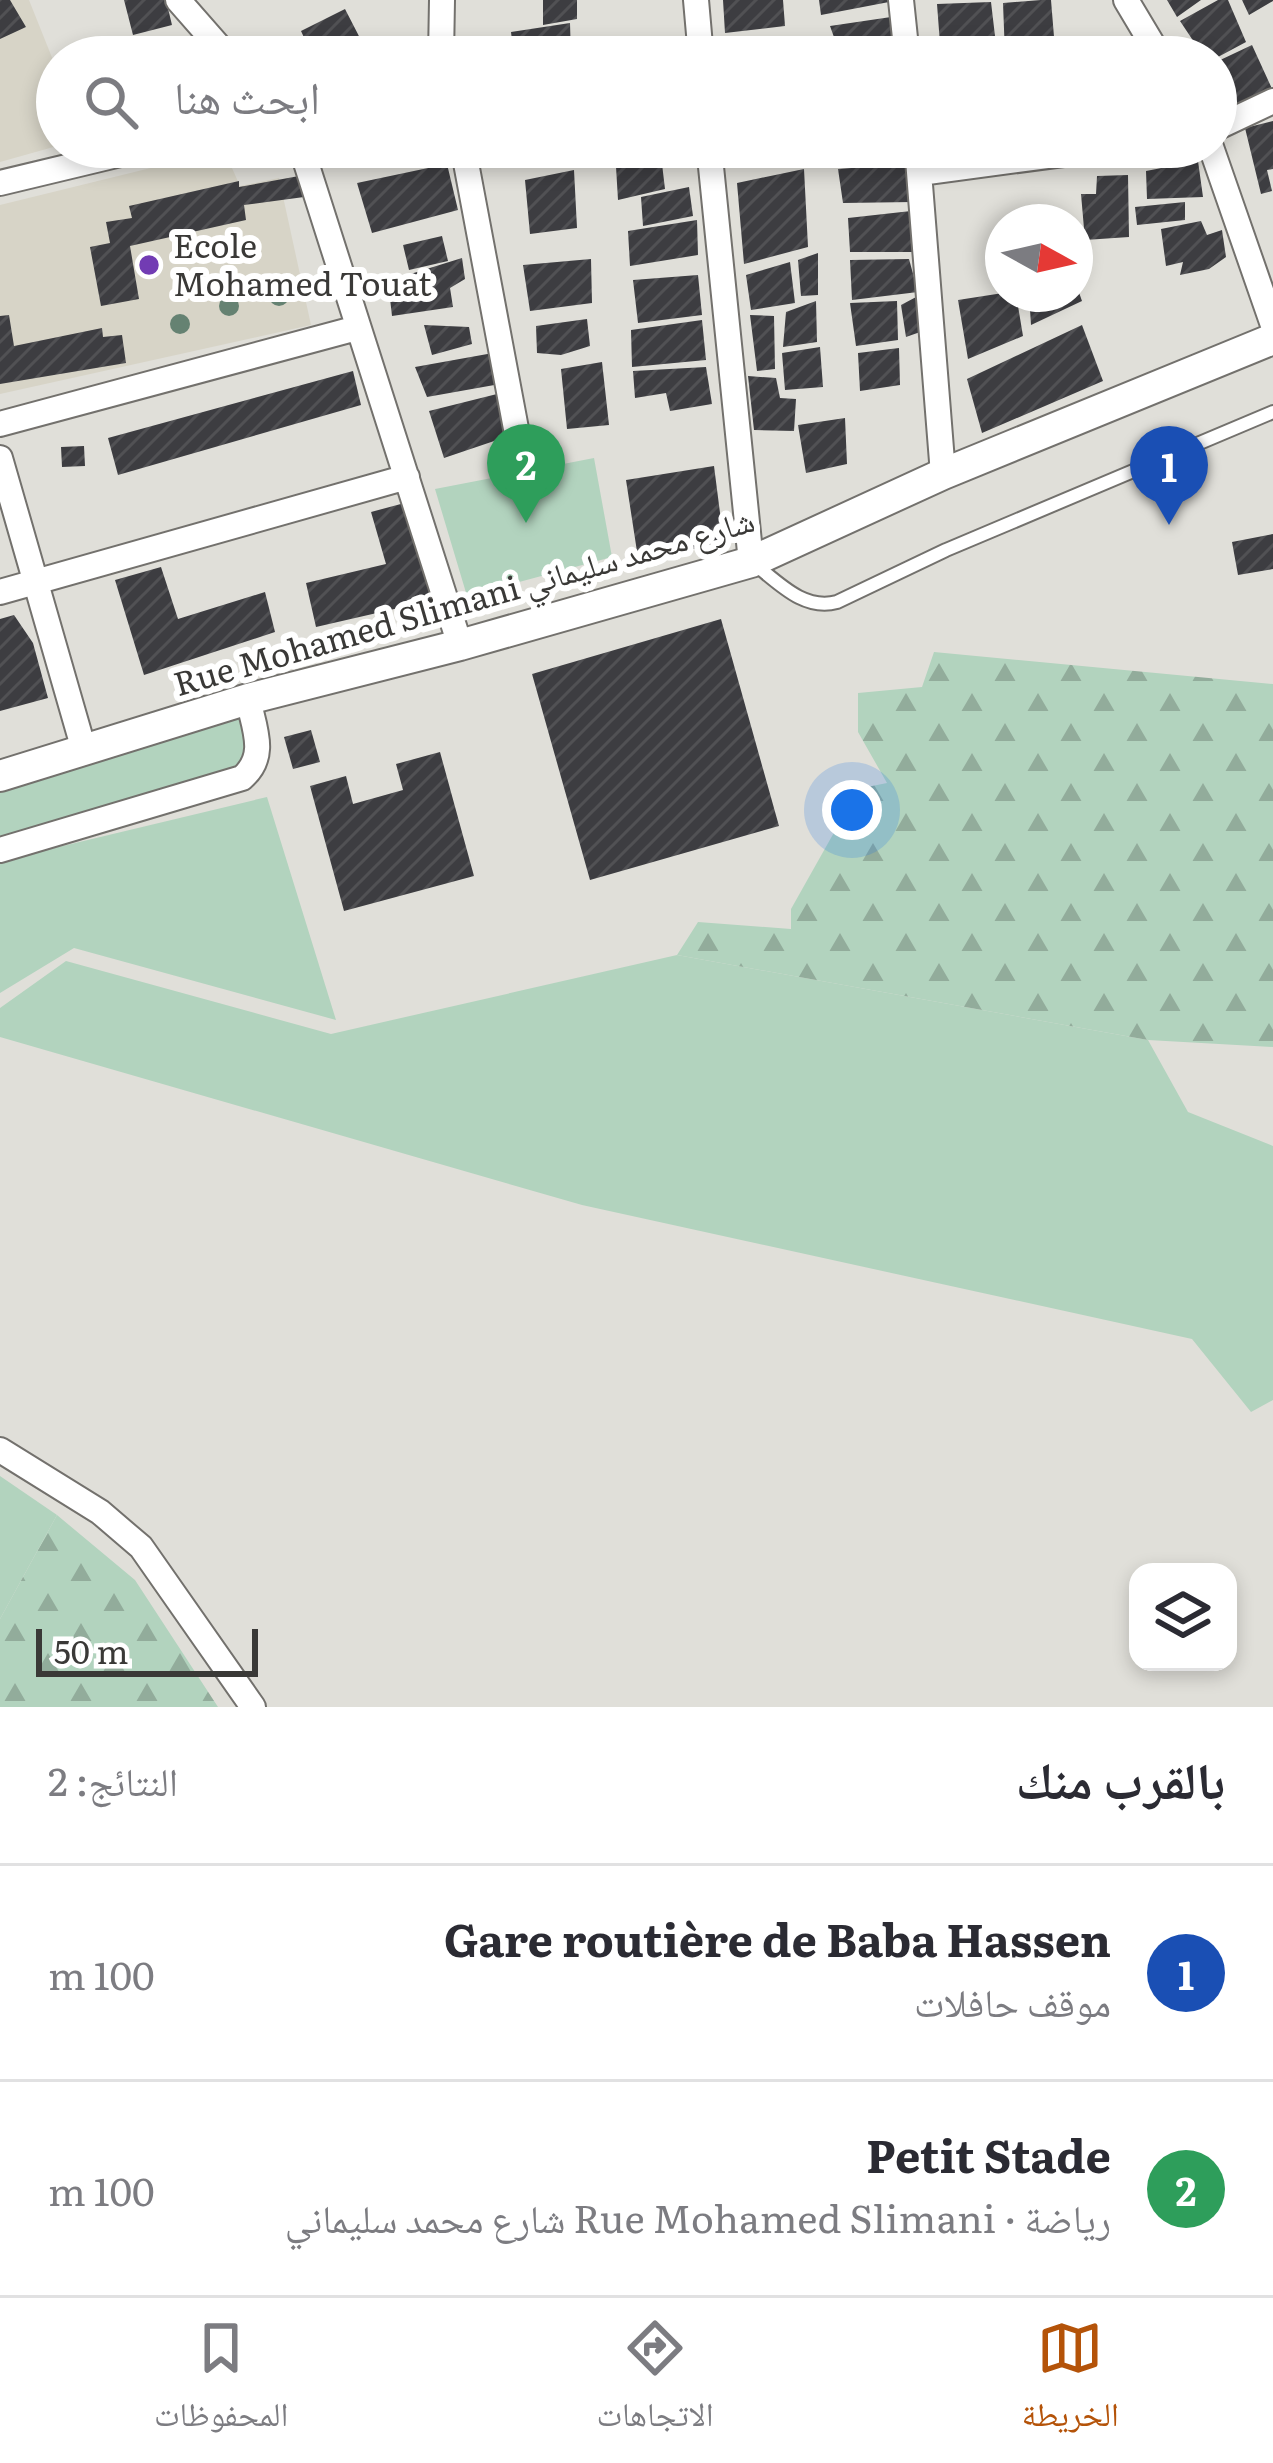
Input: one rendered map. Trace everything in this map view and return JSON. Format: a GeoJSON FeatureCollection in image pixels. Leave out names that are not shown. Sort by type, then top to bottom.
{"type":"FeatureCollection","features":[{"type":"Feature","properties":{"kind":"street"},"geometry":{"type":"LineString","coordinates":[[178,0],[210,36]]}},
{"type":"Feature","properties":{"kind":"street"},"geometry":{"type":"LineString","coordinates":[[441,36],[442,0]]}},
{"type":"Feature","properties":{"kind":"street"},"geometry":{"type":"LineString","coordinates":[[696,0],[699,36]]}},
{"type":"Feature","properties":{"kind":"street"},"geometry":{"type":"LineString","coordinates":[[901,0],[905,36]]}},
{"type":"Feature","properties":{"kind":"street"},"geometry":{"type":"LineString","coordinates":[[1126,0],[1147,36]]}},
{"type":"Feature","properties":{"kind":"street"},"geometry":{"type":"LineString","coordinates":[[1237,118],[1273,101]]}},
{"type":"Feature","properties":{"kind":"street"},"geometry":{"type":"LineString","coordinates":[[0,183],[62,168]]}},
{"type":"Feature","properties":{"kind":"street"},"geometry":{"type":"LineString","coordinates":[[307,168],[460,645]]}},
{"type":"Feature","properties":{"kind":"street"},"geometry":{"type":"LineString","coordinates":[[468,168],[517,434]]}},
{"type":"Feature","properties":{"kind":"street"},"geometry":{"type":"LineString","coordinates":[[711,168],[751,562]]}},
{"type":"Feature","properties":{"kind":"street"},"geometry":{"type":"LineString","coordinates":[[919,168],[943,474]]}},
{"type":"Feature","properties":{"kind":"street"},"geometry":{"type":"LineString","coordinates":[[920,173],[958,168]]}},
{"type":"Feature","properties":{"kind":"street"},"geometry":{"type":"LineString","coordinates":[[1218,168],[1273,325]]}},
{"type":"Feature","properties":{"kind":"street"},"geometry":{"type":"LineString","coordinates":[[0,424],[357,328]]}},
{"type":"Feature","properties":{"kind":"street","name":"Rue Mohamed Slimani شارع محمد سليماني"},"geometry":{"type":"LineString","coordinates":[[0,776],[248,699],[460,645],[751,562],[943,474],[1273,339]]}},
{"type":"Feature","properties":{"kind":"street"},"geometry":{"type":"LineString","coordinates":[[0,458],[84,750]]}},
{"type":"Feature","properties":{"kind":"street"},"geometry":{"type":"LineString","coordinates":[[0,592],[407,476]]}},
{"type":"Feature","properties":{"kind":"street"},"geometry":{"type":"LineString","coordinates":[[0,850],[242,778],[258,756],[248,699]]}},
{"type":"Feature","properties":{"kind":"street"},"geometry":{"type":"LineString","coordinates":[[0,1450],[100,1512],[141,1547],[253,1707]]}},
{"type":"Feature","properties":{"kind":"lane"},"geometry":{"type":"LineString","coordinates":[[751,562],[805,602],[822,606],[838,602],[946,550],[1273,412]]}},
{"type":"Feature","properties":{"kind":"shaded area"},"geometry":{"type":"Polygon","coordinates":[[[0,0],[29,0],[43,36],[36,36],[36,152],[0,162],[0,0]]]}},
{"type":"Feature","properties":{"kind":"shaded area","name":"Ecole Mohamed Touat"},"geometry":{"type":"Polygon","coordinates":[[[151,168],[232,168],[240,186],[279,178],[311,325],[0,394],[0,205],[151,168]]]}},
{"type":"Feature","properties":{"kind":"green space"},"geometry":{"type":"Polygon","coordinates":[[[594,458],[612,557],[467,596],[435,489],[594,458]]]}},
{"type":"Feature","properties":{"kind":"green space"},"geometry":{"type":"Polygon","coordinates":[[[934,652],[1273,684],[1273,1047],[1148,1040],[677,955],[698,922],[791,929],[791,909],[836,829],[837,793],[887,783],[858,732],[858,693],[922,687],[934,652]]]}},
{"type":"Feature","properties":{"kind":"green space"},"geometry":{"type":"Polygon","coordinates":[[[240,715],[249,752],[242,764],[0,838],[0,793],[240,715]]]}},
{"type":"Feature","properties":{"kind":"green space"},"geometry":{"type":"Polygon","coordinates":[[[267,797],[336,1020],[74,948],[0,993],[0,861],[267,797]]]}},
{"type":"Feature","properties":{"kind":"green space"},"geometry":{"type":"Polygon","coordinates":[[[677,955],[1148,1040],[1188,1112],[1273,1146],[1273,1400],[1251,1412],[1192,1339],[582,1205],[0,1037],[0,1008],[66,961],[331,1034],[677,955]]]}},
{"type":"Feature","properties":{"kind":"green space"},"geometry":{"type":"Polygon","coordinates":[[[0,1476],[57,1515],[0,1619],[0,1476]]]}},
{"type":"Feature","properties":{"kind":"green space"},"geometry":{"type":"Polygon","coordinates":[[[57,1515],[135,1580],[218,1707],[0,1707],[0,1619],[57,1515]]]}},
{"type":"Feature","properties":{"kind":"building"},"geometry":{"type":"Polygon","coordinates":[[[0,0],[10,0],[26,27],[0,39],[0,0]]]}},
{"type":"Feature","properties":{"kind":"building"},"geometry":{"type":"Polygon","coordinates":[[[124,0],[166,0],[172,25],[133,35],[124,0]]]}},
{"type":"Feature","properties":{"kind":"building"},"geometry":{"type":"Polygon","coordinates":[[[543,0],[577,0],[577,19],[543,25],[543,0]]]}},
{"type":"Feature","properties":{"kind":"building"},"geometry":{"type":"Polygon","coordinates":[[[723,0],[783,0],[785,26],[725,33],[723,0]]]}},
{"type":"Feature","properties":{"kind":"building"},"geometry":{"type":"Polygon","coordinates":[[[819,0],[888,0],[889,2],[821,15],[819,0]]]}},
{"type":"Feature","properties":{"kind":"building"},"geometry":{"type":"Polygon","coordinates":[[[1051,0],[1054,36],[1004,36],[1003,3],[1051,0]]]}},
{"type":"Feature","properties":{"kind":"building"},"geometry":{"type":"Polygon","coordinates":[[[1167,0],[1201,0],[1177,17],[1167,0]]]}},
{"type":"Feature","properties":{"kind":"building"},"geometry":{"type":"Polygon","coordinates":[[[1218,0],[1228,0],[1246,42],[1237,47],[1237,36],[1190,36],[1180,21],[1218,0]]]}},
{"type":"Feature","properties":{"kind":"building"},"geometry":{"type":"Polygon","coordinates":[[[1242,0],[1273,0],[1273,1],[1249,15],[1242,0]]]}},
{"type":"Feature","properties":{"kind":"building"},"geometry":{"type":"Polygon","coordinates":[[[991,2],[995,36],[939,36],[937,4],[991,2]]]}},
{"type":"Feature","properties":{"kind":"building"},"geometry":{"type":"Polygon","coordinates":[[[345,9],[359,36],[303,36],[301,31],[345,9]]]}},
{"type":"Feature","properties":{"kind":"building"},"geometry":{"type":"Polygon","coordinates":[[[891,17],[892,36],[834,36],[830,26],[891,17]]]}},
{"type":"Feature","properties":{"kind":"building"},"geometry":{"type":"Polygon","coordinates":[[[570,23],[570,36],[511,36],[511,32],[570,23]]]}},
{"type":"Feature","properties":{"kind":"building"},"geometry":{"type":"Polygon","coordinates":[[[1252,45],[1273,91],[1240,109],[1237,103],[1237,52],[1252,45]]]}},
{"type":"Feature","properties":{"kind":"building"},"geometry":{"type":"Polygon","coordinates":[[[1273,121],[1273,169],[1267,170],[1272,191],[1261,194],[1245,128],[1273,121]]]}},
{"type":"Feature","properties":{"kind":"building"},"geometry":{"type":"Polygon","coordinates":[[[448,168],[458,210],[372,233],[357,183],[448,168]]]}},
{"type":"Feature","properties":{"kind":"building"},"geometry":{"type":"Polygon","coordinates":[[[616,168],[662,168],[665,189],[618,200],[616,168]]]}},
{"type":"Feature","properties":{"kind":"building"},"geometry":{"type":"Polygon","coordinates":[[[906,168],[913,202],[843,203],[838,169],[906,168]]]}},
{"type":"Feature","properties":{"kind":"building"},"geometry":{"type":"Polygon","coordinates":[[[1199,168],[1203,197],[1147,199],[1146,171],[1199,168]]]}},
{"type":"Feature","properties":{"kind":"building"},"geometry":{"type":"Polygon","coordinates":[[[804,169],[808,247],[744,264],[737,183],[804,169]]]}},
{"type":"Feature","properties":{"kind":"building"},"geometry":{"type":"Polygon","coordinates":[[[574,170],[577,228],[530,234],[525,180],[574,170]]]}},
{"type":"Feature","properties":{"kind":"building"},"geometry":{"type":"Polygon","coordinates":[[[1128,175],[1129,237],[1093,239],[1093,204],[1082,204],[1081,194],[1096,194],[1097,176],[1128,175]]]}},
{"type":"Feature","properties":{"kind":"building"},"geometry":{"type":"Polygon","coordinates":[[[299,176],[304,197],[244,205],[246,220],[130,246],[139,299],[101,306],[90,247],[110,243],[106,222],[132,218],[129,206],[239,181],[239,187],[299,176]]]}},
{"type":"Feature","properties":{"kind":"building"},"geometry":{"type":"Polygon","coordinates":[[[689,187],[693,216],[643,226],[641,197],[689,187]]]}},
{"type":"Feature","properties":{"kind":"building"},"geometry":{"type":"Polygon","coordinates":[[[1185,202],[1185,220],[1137,225],[1135,207],[1185,202]]]}},
{"type":"Feature","properties":{"kind":"building"},"geometry":{"type":"Polygon","coordinates":[[[911,211],[915,252],[850,252],[848,218],[911,211]]]}},
{"type":"Feature","properties":{"kind":"building"},"geometry":{"type":"Polygon","coordinates":[[[697,220],[698,255],[630,266],[628,231],[697,220]]]}},
{"type":"Feature","properties":{"kind":"building"},"geometry":{"type":"Polygon","coordinates":[[[1201,221],[1207,235],[1222,230],[1226,257],[1209,269],[1180,275],[1183,262],[1166,266],[1161,229],[1201,221]]]}},
{"type":"Feature","properties":{"kind":"building"},"geometry":{"type":"Polygon","coordinates":[[[442,236],[448,261],[409,270],[403,245],[442,236]]]}},
{"type":"Feature","properties":{"kind":"building"},"geometry":{"type":"Polygon","coordinates":[[[818,253],[818,295],[801,296],[798,260],[818,253]]]}},
{"type":"Feature","properties":{"kind":"building"},"geometry":{"type":"Polygon","coordinates":[[[462,258],[465,279],[450,288],[453,307],[392,316],[388,281],[462,258]]]}},
{"type":"Feature","properties":{"kind":"building"},"geometry":{"type":"Polygon","coordinates":[[[591,259],[592,303],[530,311],[523,265],[591,259]]]}},
{"type":"Feature","properties":{"kind":"building"},"geometry":{"type":"Polygon","coordinates":[[[909,259],[918,292],[852,300],[850,260],[909,259]]]}},
{"type":"Feature","properties":{"kind":"building"},"geometry":{"type":"Polygon","coordinates":[[[790,262],[795,303],[751,310],[746,275],[790,262]]]}},
{"type":"Feature","properties":{"kind":"building"},"geometry":{"type":"Polygon","coordinates":[[[698,275],[702,315],[638,323],[633,280],[698,275]]]}},
{"type":"Feature","properties":{"kind":"building"},"geometry":{"type":"Polygon","coordinates":[[[918,296],[923,331],[906,337],[901,305],[918,296]]]}},
{"type":"Feature","properties":{"kind":"building"},"geometry":{"type":"Polygon","coordinates":[[[985,296],[985,312],[1019,312],[1023,336],[968,359],[958,300],[985,296]]]}},
{"type":"Feature","properties":{"kind":"building"},"geometry":{"type":"Polygon","coordinates":[[[816,301],[817,342],[783,347],[786,312],[816,301]]]}},
{"type":"Feature","properties":{"kind":"building"},"geometry":{"type":"Polygon","coordinates":[[[897,301],[898,340],[856,346],[850,303],[897,301]]]}},
{"type":"Feature","properties":{"kind":"building"},"geometry":{"type":"Polygon","coordinates":[[[1030,312],[1059,312],[1031,325],[1030,312]]]}},
{"type":"Feature","properties":{"kind":"building"},"geometry":{"type":"Polygon","coordinates":[[[9,315],[14,346],[102,328],[103,337],[122,335],[126,363],[0,384],[0,316],[9,315]]]}},
{"type":"Feature","properties":{"kind":"building"},"geometry":{"type":"Polygon","coordinates":[[[750,315],[774,316],[775,369],[757,371],[750,315]]]}},
{"type":"Feature","properties":{"kind":"building"},"geometry":{"type":"Polygon","coordinates":[[[587,319],[590,346],[561,355],[537,353],[536,326],[587,319]]]}},
{"type":"Feature","properties":{"kind":"building"},"geometry":{"type":"Polygon","coordinates":[[[702,320],[706,360],[632,367],[631,330],[702,320]]]}},
{"type":"Feature","properties":{"kind":"building"},"geometry":{"type":"Polygon","coordinates":[[[424,325],[469,327],[472,344],[432,355],[424,325]]]}},
{"type":"Feature","properties":{"kind":"building"},"geometry":{"type":"Polygon","coordinates":[[[1082,325],[1103,381],[982,433],[967,379],[1082,325]]]}},
{"type":"Feature","properties":{"kind":"building"},"geometry":{"type":"Polygon","coordinates":[[[820,347],[823,387],[785,390],[782,353],[820,347]]]}},
{"type":"Feature","properties":{"kind":"building"},"geometry":{"type":"Polygon","coordinates":[[[899,348],[900,385],[860,391],[858,353],[899,348]]]}},
{"type":"Feature","properties":{"kind":"building"},"geometry":{"type":"Polygon","coordinates":[[[493,353],[500,384],[427,397],[415,367],[493,353]]]}},
{"type":"Feature","properties":{"kind":"building"},"geometry":{"type":"Polygon","coordinates":[[[602,362],[609,425],[567,429],[561,369],[602,362]]]}},
{"type":"Feature","properties":{"kind":"building"},"geometry":{"type":"Polygon","coordinates":[[[706,367],[712,404],[670,411],[666,393],[635,398],[633,371],[706,367]]]}},
{"type":"Feature","properties":{"kind":"building"},"geometry":{"type":"Polygon","coordinates":[[[353,371],[361,405],[118,475],[108,438],[353,371]]]}},
{"type":"Feature","properties":{"kind":"building"},"geometry":{"type":"Polygon","coordinates":[[[748,376],[776,378],[780,398],[796,399],[794,431],[754,430],[748,376]]]}},
{"type":"Feature","properties":{"kind":"building"},"geometry":{"type":"Polygon","coordinates":[[[497,394],[506,437],[444,458],[429,411],[497,394]]]}},
{"type":"Feature","properties":{"kind":"building"},"geometry":{"type":"Polygon","coordinates":[[[845,418],[847,464],[806,473],[798,425],[845,418]]]}},
{"type":"Feature","properties":{"kind":"building"},"geometry":{"type":"Polygon","coordinates":[[[84,446],[85,466],[62,467],[61,447],[84,446]]]}},
{"type":"Feature","properties":{"kind":"building"},"geometry":{"type":"Polygon","coordinates":[[[714,466],[724,544],[638,558],[626,480],[714,466]]]}},
{"type":"Feature","properties":{"kind":"building"},"geometry":{"type":"Polygon","coordinates":[[[412,501],[442,598],[316,627],[306,583],[386,564],[371,512],[412,501]]]}},
{"type":"Feature","properties":{"kind":"building"},"geometry":{"type":"Polygon","coordinates":[[[1273,534],[1273,569],[1238,575],[1232,542],[1273,534]]]}},
{"type":"Feature","properties":{"kind":"building"},"geometry":{"type":"Polygon","coordinates":[[[161,567],[178,619],[265,592],[275,632],[144,675],[115,580],[161,567]]]}},
{"type":"Feature","properties":{"kind":"building"},"geometry":{"type":"Polygon","coordinates":[[[14,615],[33,643],[48,698],[0,711],[0,619],[14,615]]]}},
{"type":"Feature","properties":{"kind":"building"},"geometry":{"type":"Polygon","coordinates":[[[721,619],[779,826],[590,880],[532,674],[721,619]]]}},
{"type":"Feature","properties":{"kind":"building"},"geometry":{"type":"Polygon","coordinates":[[[311,730],[320,762],[293,769],[284,737],[311,730]]]}},
{"type":"Feature","properties":{"kind":"building"},"geometry":{"type":"Polygon","coordinates":[[[440,752],[474,876],[344,911],[310,786],[346,776],[353,804],[403,790],[396,764],[440,752]]]}},
{"type":"Feature","properties":{"kind":"place","name":"Ecole Mohamed Touat"},"geometry":{"type":"Point","coordinates":[149,265]}},
{"type":"Feature","properties":{"kind":"place","name":"Petit Stade"},"geometry":{"type":"Point","coordinates":[526,523]}},
{"type":"Feature","properties":{"kind":"place","name":"Gare routière de Baba Hassen"},"geometry":{"type":"Point","coordinates":[1169,525]}}]}
